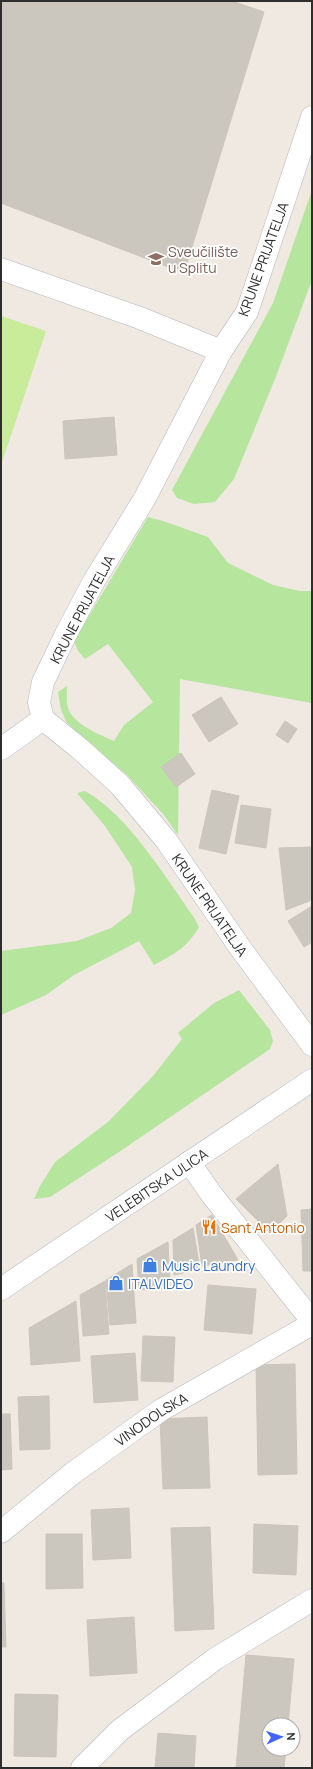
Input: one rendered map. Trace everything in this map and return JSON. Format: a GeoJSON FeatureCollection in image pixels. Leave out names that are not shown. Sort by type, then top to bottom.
{"type":"FeatureCollection","features":[{"type":"Feature","properties":{"kind":"street","name":"KRUNE PRIJATELJA"},"geometry":{"type":"LineString","coordinates":[[312,118],[247,312],[221,351],[145,498],[94,581],[43,682],[39,702],[43,719],[79,748],[120,785],[166,840],[241,949],[312,1045]]}},
{"type":"Feature","properties":{"kind":"street"},"geometry":{"type":"LineString","coordinates":[[1,270],[140,318],[221,351]]}},
{"type":"Feature","properties":{"kind":"street"},"geometry":{"type":"LineString","coordinates":[[1,749],[43,719]]}},
{"type":"Feature","properties":{"kind":"street","name":"VELEBITSKA ULICA"},"geometry":{"type":"LineString","coordinates":[[1,1289],[312,1080]]}},
{"type":"Feature","properties":{"kind":"street"},"geometry":{"type":"LineString","coordinates":[[189,1162],[212,1195],[312,1321]]}},
{"type":"Feature","properties":{"kind":"street","name":"VINODOLSKA"},"geometry":{"type":"LineString","coordinates":[[1,1532],[73,1473],[161,1410],[312,1324]]}},
{"type":"Feature","properties":{"kind":"street"},"geometry":{"type":"LineString","coordinates":[[82,1768],[120,1730],[215,1659],[312,1600]]}},
{"type":"Feature","properties":{"kind":"green space"},"geometry":{"type":"Polygon","coordinates":[[[312,190],[312,280],[275,379],[234,479],[215,502],[194,504],[177,498],[172,490],[273,303],[312,190]]]}},
{"type":"Feature","properties":{"kind":"green space"},"geometry":{"type":"Polygon","coordinates":[[[1,316],[46,331],[1,465],[1,316]]]}},
{"type":"Feature","properties":{"kind":"green space"},"geometry":{"type":"Polygon","coordinates":[[[148,517],[208,537],[228,563],[273,585],[300,591],[312,591],[312,703],[180,679],[178,835],[164,815],[128,776],[67,723],[61,710],[58,692],[67,686],[67,706],[75,719],[102,736],[114,741],[124,725],[153,702],[108,644],[85,659],[78,651],[74,641],[148,517]]]}},
{"type":"Feature","properties":{"kind":"green space"},"geometry":{"type":"Polygon","coordinates":[[[85,791],[116,815],[131,831],[159,867],[199,927],[190,940],[180,950],[154,965],[139,941],[74,975],[46,995],[1,1015],[1,951],[77,941],[111,928],[131,913],[135,890],[132,867],[105,826],[77,793],[85,791]]]}},
{"type":"Feature","properties":{"kind":"green space"},"geometry":{"type":"Polygon","coordinates":[[[239,990],[270,1030],[273,1041],[270,1049],[50,1197],[34,1199],[55,1162],[108,1122],[153,1076],[182,1039],[178,1033],[214,1003],[239,990]]]}},
{"type":"Feature","properties":{"kind":"building"},"geometry":{"type":"Polygon","coordinates":[[[1,1],[232,1],[264,12],[184,273],[1,203],[1,1]]]}},
{"type":"Feature","properties":{"kind":"building"},"geometry":{"type":"Polygon","coordinates":[[[114,417],[117,455],[65,459],[63,421],[114,417]]]}},
{"type":"Feature","properties":{"kind":"building"},"geometry":{"type":"Polygon","coordinates":[[[221,697],[238,724],[209,742],[192,715],[221,697]]]}},
{"type":"Feature","properties":{"kind":"building"},"geometry":{"type":"Polygon","coordinates":[[[285,721],[297,729],[288,743],[276,735],[285,721]]]}},
{"type":"Feature","properties":{"kind":"building"},"geometry":{"type":"Polygon","coordinates":[[[181,753],[195,774],[176,787],[161,767],[181,753]]]}},
{"type":"Feature","properties":{"kind":"building"},"geometry":{"type":"Polygon","coordinates":[[[212,790],[239,796],[226,854],[199,848],[212,790]]]}},
{"type":"Feature","properties":{"kind":"building"},"geometry":{"type":"Polygon","coordinates":[[[241,805],[271,809],[266,848],[235,843],[241,805]]]}},
{"type":"Feature","properties":{"kind":"building"},"geometry":{"type":"Polygon","coordinates":[[[312,847],[312,900],[286,910],[279,848],[312,847]]]}},
{"type":"Feature","properties":{"kind":"building"},"geometry":{"type":"Polygon","coordinates":[[[312,906],[312,942],[304,947],[288,921],[312,906]]]}},
{"type":"Feature","properties":{"kind":"building"},"geometry":{"type":"Polygon","coordinates":[[[278,1164],[287,1216],[270,1233],[236,1199],[278,1164]]]}},
{"type":"Feature","properties":{"kind":"building"},"geometry":{"type":"Polygon","coordinates":[[[312,1209],[312,1271],[303,1271],[301,1210],[312,1209]]]}},
{"type":"Feature","properties":{"kind":"building"},"geometry":{"type":"Polygon","coordinates":[[[212,1215],[238,1260],[202,1266],[196,1225],[212,1215]]]}},
{"type":"Feature","properties":{"kind":"building"},"geometry":{"type":"Polygon","coordinates":[[[193,1228],[200,1269],[174,1275],[173,1240],[193,1228]]]}},
{"type":"Feature","properties":{"kind":"building"},"geometry":{"type":"Polygon","coordinates":[[[168,1242],[170,1288],[139,1290],[137,1259],[168,1242]]]}},
{"type":"Feature","properties":{"kind":"building"},"geometry":{"type":"Polygon","coordinates":[[[132,1264],[136,1323],[110,1325],[106,1280],[132,1264]]]}},
{"type":"Feature","properties":{"kind":"building"},"geometry":{"type":"Polygon","coordinates":[[[105,1281],[109,1334],[83,1336],[80,1295],[105,1281]]]}},
{"type":"Feature","properties":{"kind":"building"},"geometry":{"type":"Polygon","coordinates":[[[208,1285],[256,1289],[252,1334],[204,1330],[208,1285]]]}},
{"type":"Feature","properties":{"kind":"building"},"geometry":{"type":"Polygon","coordinates":[[[76,1301],[80,1361],[31,1365],[29,1328],[76,1301]]]}},
{"type":"Feature","properties":{"kind":"building"},"geometry":{"type":"Polygon","coordinates":[[[143,1336],[175,1337],[173,1382],[141,1381],[143,1336]]]}},
{"type":"Feature","properties":{"kind":"building"},"geometry":{"type":"Polygon","coordinates":[[[135,1353],[138,1400],[94,1403],[91,1356],[135,1353]]]}},
{"type":"Feature","properties":{"kind":"building"},"geometry":{"type":"Polygon","coordinates":[[[295,1364],[297,1474],[258,1475],[256,1365],[295,1364]]]}},
{"type":"Feature","properties":{"kind":"building"},"geometry":{"type":"Polygon","coordinates":[[[49,1396],[50,1449],[20,1450],[18,1397],[49,1396]]]}},
{"type":"Feature","properties":{"kind":"building"},"geometry":{"type":"Polygon","coordinates":[[[1,1414],[10,1414],[12,1469],[1,1470],[1,1414]]]}},
{"type":"Feature","properties":{"kind":"building"},"geometry":{"type":"Polygon","coordinates":[[[207,1417],[210,1488],[163,1489],[160,1419],[207,1417]]]}},
{"type":"Feature","properties":{"kind":"building"},"geometry":{"type":"Polygon","coordinates":[[[129,1508],[131,1558],[93,1560],[91,1510],[129,1508]]]}},
{"type":"Feature","properties":{"kind":"building"},"geometry":{"type":"Polygon","coordinates":[[[254,1524],[298,1526],[296,1575],[253,1573],[254,1524]]]}},
{"type":"Feature","properties":{"kind":"building"},"geometry":{"type":"Polygon","coordinates":[[[210,1527],[214,1629],[175,1631],[171,1528],[210,1527]]]}},
{"type":"Feature","properties":{"kind":"building"},"geometry":{"type":"Polygon","coordinates":[[[46,1534],[82,1534],[83,1588],[46,1589],[46,1534]]]}},
{"type":"Feature","properties":{"kind":"building"},"geometry":{"type":"Polygon","coordinates":[[[1,1583],[4,1583],[6,1647],[1,1647],[1,1583]]]}},
{"type":"Feature","properties":{"kind":"building"},"geometry":{"type":"Polygon","coordinates":[[[134,1617],[137,1673],[90,1676],[87,1620],[134,1617]]]}},
{"type":"Feature","properties":{"kind":"building"},"geometry":{"type":"Polygon","coordinates":[[[246,1655],[294,1659],[289,1717],[261,1717],[261,1757],[285,1757],[284,1768],[236,1768],[246,1655]]]}},
{"type":"Feature","properties":{"kind":"building"},"geometry":{"type":"Polygon","coordinates":[[[15,1694],[58,1695],[56,1757],[14,1756],[15,1694]]]}},
{"type":"Feature","properties":{"kind":"building"},"geometry":{"type":"Polygon","coordinates":[[[158,1733],[196,1736],[194,1768],[155,1768],[158,1733]]]}},
{"type":"Feature","properties":{"kind":"place","name":"Sveučilište u Splitu"},"geometry":{"type":"Point","coordinates":[156,259]}},
{"type":"Feature","properties":{"kind":"place","name":"Sant Antonio"},"geometry":{"type":"Point","coordinates":[209,1227]}},
{"type":"Feature","properties":{"kind":"place","name":"Music Laundry"},"geometry":{"type":"Point","coordinates":[150,1265]}},
{"type":"Feature","properties":{"kind":"place","name":"ITALVIDEO"},"geometry":{"type":"Point","coordinates":[116,1283]}}]}
